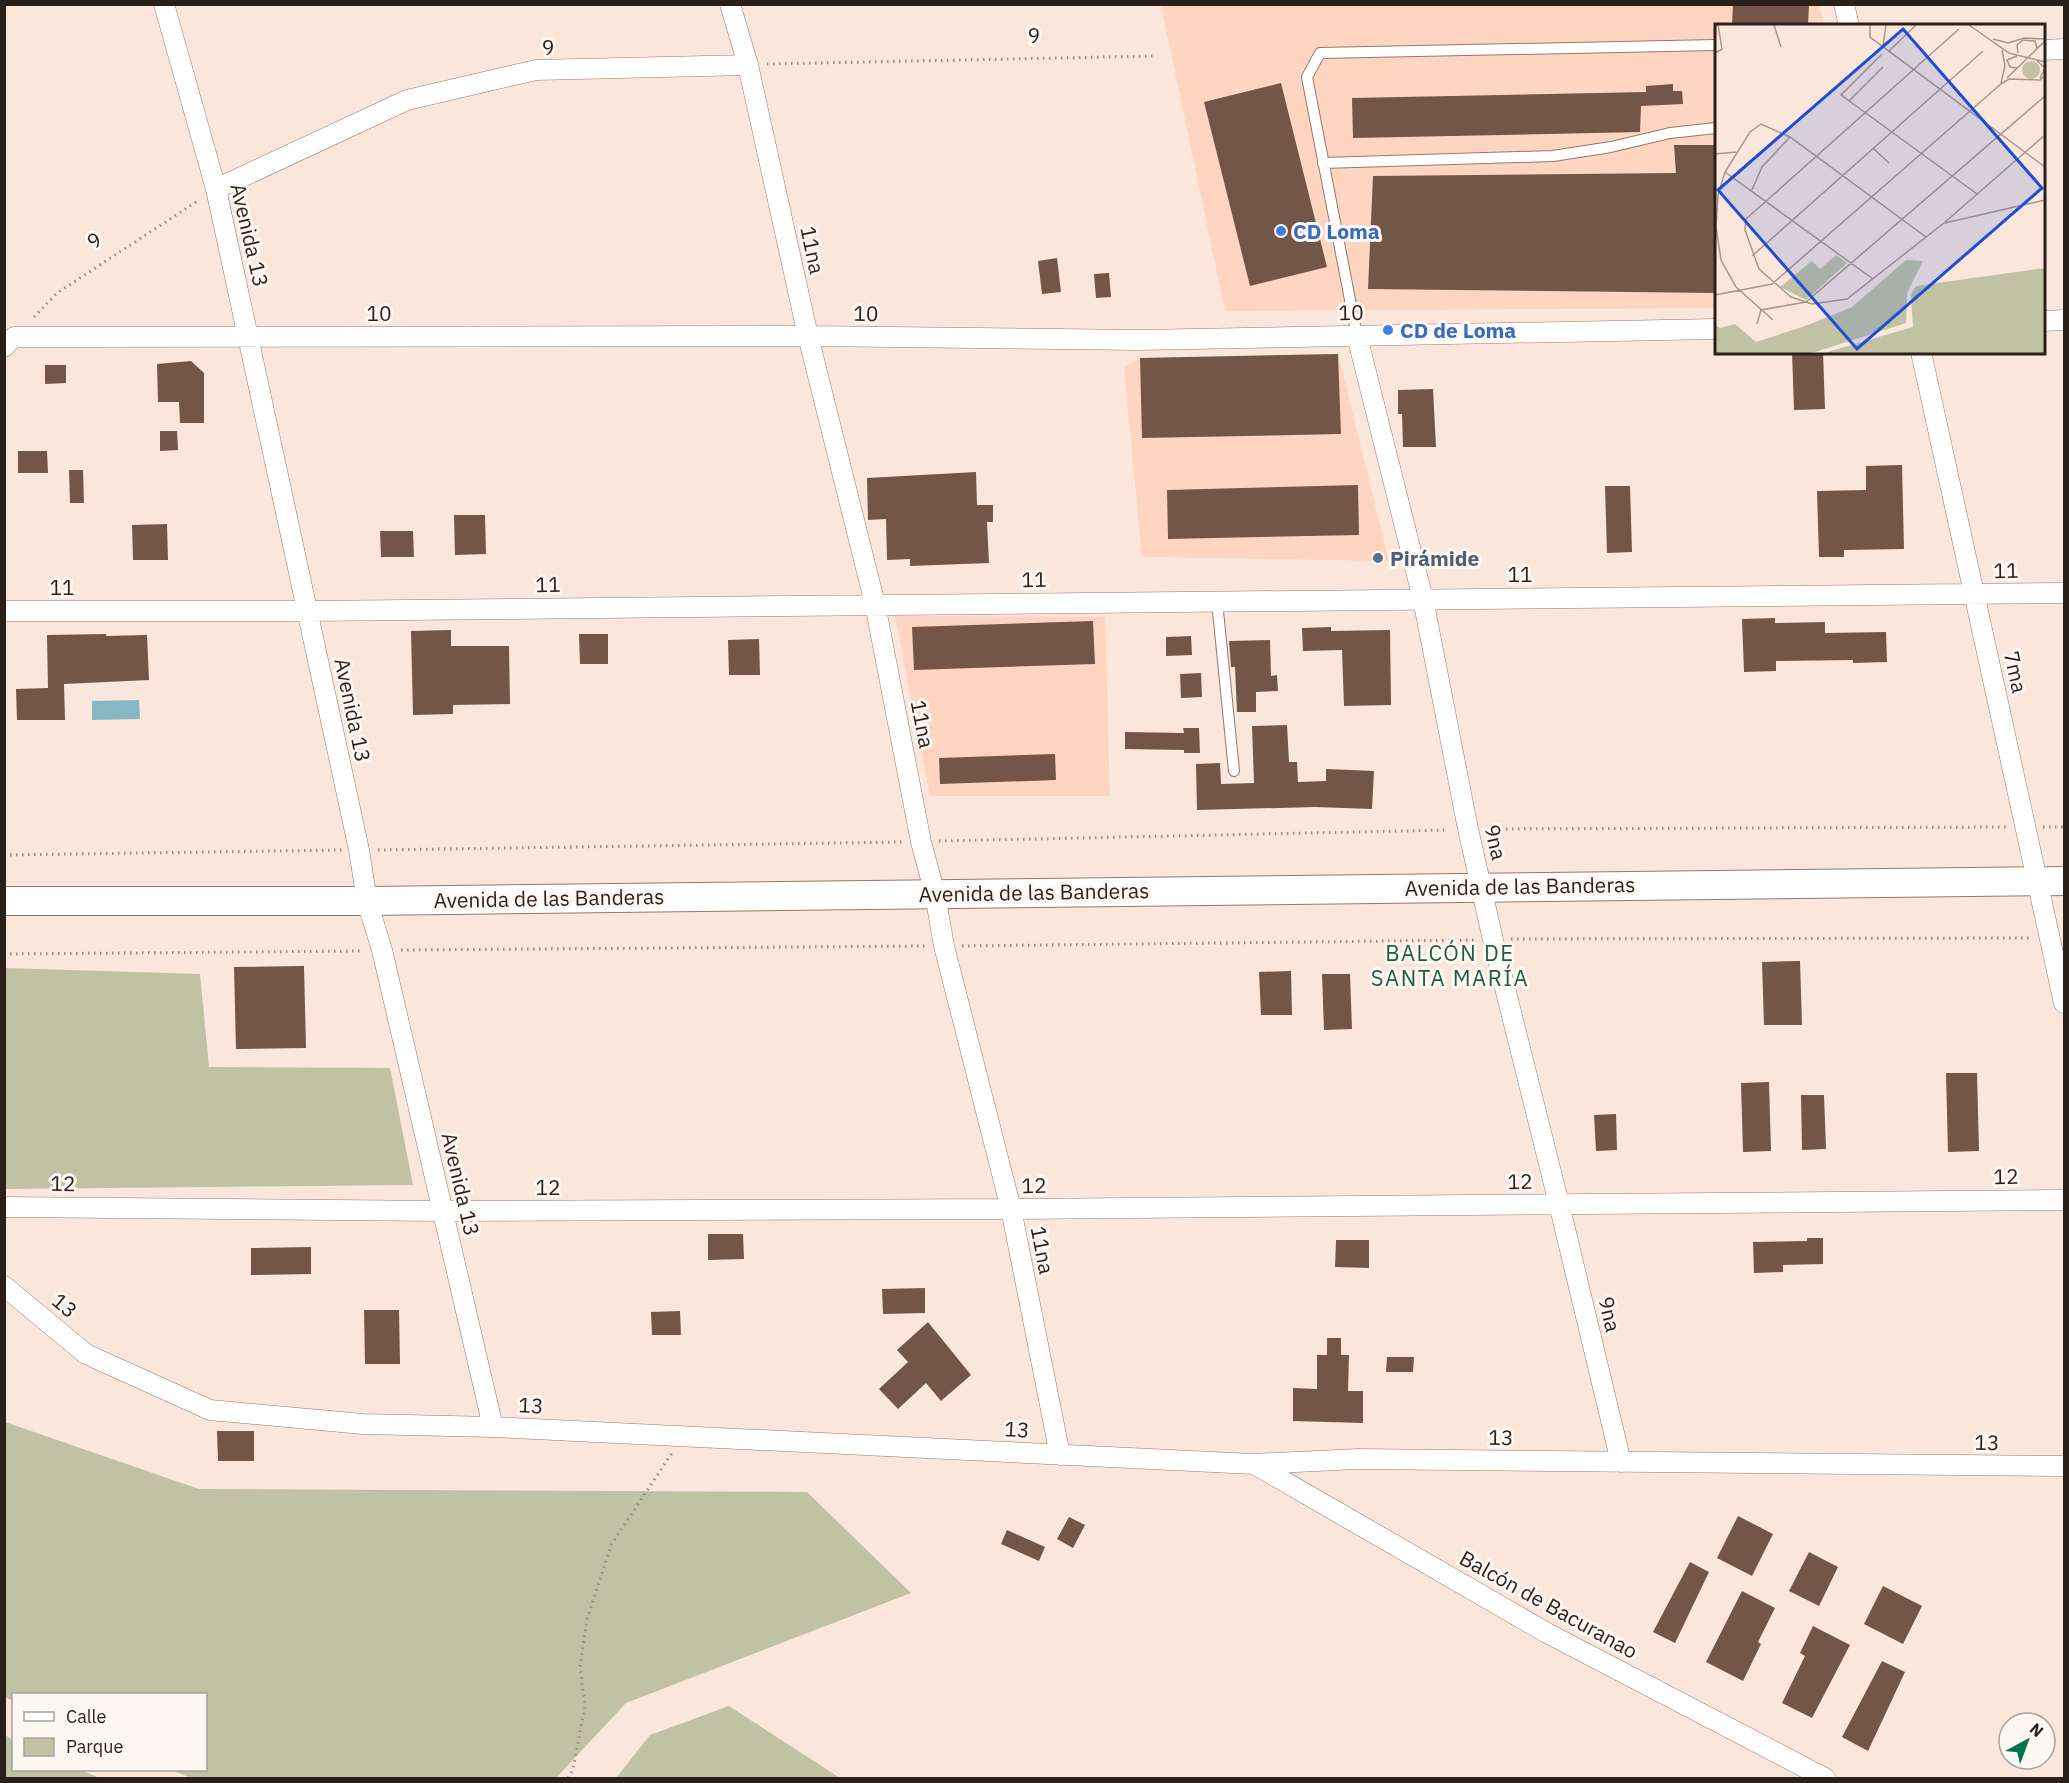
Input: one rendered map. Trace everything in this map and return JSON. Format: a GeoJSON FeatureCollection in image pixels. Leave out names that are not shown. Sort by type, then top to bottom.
{"type":"FeatureCollection","features":[{"type":"Feature","properties":{"kind":"street","name":"Avenida 13"},"geometry":{"type":"LineString","coordinates":[[164,4],[216,189],[359,850],[367,901],[382,950],[493,1427]]}},
{"type":"Feature","properties":{"kind":"street","name":"11na"},"geometry":{"type":"LineString","coordinates":[[730,4],[748,65],[808,336],[875,604],[921,842],[935,894],[944,946],[1011,1209],[1060,1455]]}},
{"type":"Feature","properties":{"kind":"street"},"geometry":{"type":"LineString","coordinates":[[1844,4],[1849,24]]}},
{"type":"Feature","properties":{"kind":"street"},"geometry":{"type":"LineString","coordinates":[[2045,50],[2064,49]]}},
{"type":"Feature","properties":{"kind":"street","name":"9"},"geometry":{"type":"LineString","coordinates":[[216,189],[407,100],[536,70],[748,65]]}},
{"type":"Feature","properties":{"kind":"street"},"geometry":{"type":"LineString","coordinates":[[2045,321],[2064,320]]}},
{"type":"Feature","properties":{"kind":"street","name":"10"},"geometry":{"type":"LineString","coordinates":[[9,342],[248,337],[808,336],[1139,340],[1715,328]]}},
{"type":"Feature","properties":{"kind":"street","name":"9na"},"geometry":{"type":"LineString","coordinates":[[1357,336],[1423,599],[1468,829],[1493,939],[1621,1462]]}},
{"type":"Feature","properties":{"kind":"street","name":"7ma"},"geometry":{"type":"LineString","coordinates":[[1921,354],[2026,827],[2051,881],[2050,938],[2064,1003]]}},
{"type":"Feature","properties":{"kind":"street","name":"11"},"geometry":{"type":"LineString","coordinates":[[4,611],[2064,592]]}},
{"type":"Feature","properties":{"kind":"street","name":"Avenida de las Banderas"},"geometry":{"type":"LineString","coordinates":[[4,900],[367,901],[2051,881]]}},
{"type":"Feature","properties":{"kind":"street","name":"12"},"geometry":{"type":"LineString","coordinates":[[4,1207],[442,1211],[1011,1209],[2064,1200]]}},
{"type":"Feature","properties":{"kind":"street","name":"13"},"geometry":{"type":"LineString","coordinates":[[4,1286],[86,1354],[210,1410],[363,1424],[493,1427],[1254,1464],[1358,1459],[2064,1466]]}},
{"type":"Feature","properties":{"kind":"street","name":"Balcón de Bacuranao"},"geometry":{"type":"LineString","coordinates":[[1254,1464],[1547,1633],[1825,1779]]}},
{"type":"Feature","properties":{"kind":"lane"},"geometry":{"type":"LineString","coordinates":[[1357,336],[1307,77],[1320,54],[1715,45]]}},
{"type":"Feature","properties":{"kind":"lane"},"geometry":{"type":"LineString","coordinates":[[1323,162],[1553,156],[1611,147],[1670,133],[1715,128]]}},
{"type":"Feature","properties":{"kind":"lane"},"geometry":{"type":"LineString","coordinates":[[1217,601],[1234,771]]}},
{"type":"Feature","properties":{"kind":"path","name":"9"},"geometry":{"type":"LineString","coordinates":[[748,65],[1155,56]]}},
{"type":"Feature","properties":{"kind":"path","name":"9"},"geometry":{"type":"LineString","coordinates":[[9,342],[57,293],[216,189]]}},
{"type":"Feature","properties":{"kind":"path"},"geometry":{"type":"LineString","coordinates":[[4,855],[921,842],[1468,829],[2064,827]]}},
{"type":"Feature","properties":{"kind":"path"},"geometry":{"type":"LineString","coordinates":[[4,954],[1493,939],[2050,938]]}},
{"type":"Feature","properties":{"kind":"path"},"geometry":{"type":"LineString","coordinates":[[568,1779],[573,1769],[585,1706],[580,1667],[587,1618],[611,1545],[683,1437]]}},
{"type":"Feature","properties":{"kind":"shaded area"},"geometry":{"type":"Polygon","coordinates":[[[1819,4],[1824,24],[1715,24],[1715,308],[1225,311],[1161,5],[1819,4]]]}},
{"type":"Feature","properties":{"kind":"shaded area"},"geometry":{"type":"Polygon","coordinates":[[[1338,354],[1389,561],[1142,557],[1124,368],[1140,358],[1338,354]]]}},
{"type":"Feature","properties":{"kind":"shaded area"},"geometry":{"type":"Polygon","coordinates":[[[895,616],[1105,617],[1110,796],[930,796],[895,616]]]}},
{"type":"Feature","properties":{"kind":"green space"},"geometry":{"type":"Polygon","coordinates":[[[5,968],[200,974],[209,1067],[390,1068],[413,1185],[5,1189],[5,968]]]}},
{"type":"Feature","properties":{"kind":"green space"},"geometry":{"type":"Polygon","coordinates":[[[5,1422],[199,1489],[807,1492],[911,1593],[626,1703],[556,1778],[191,1778],[174,1771],[207,1771],[207,1693],[12,1693],[12,1700],[5,1697],[5,1422]]]}},
{"type":"Feature","properties":{"kind":"green space"},"geometry":{"type":"Polygon","coordinates":[[[729,1706],[840,1778],[616,1778],[650,1735],[729,1706]]]}},
{"type":"Feature","properties":{"kind":"green space"},"geometry":{"type":"Polygon","coordinates":[[[5,1735],[12,1739],[12,1771],[82,1771],[100,1778],[5,1778],[5,1735]]]}},
{"type":"Feature","properties":{"kind":"water"},"geometry":{"type":"Polygon","coordinates":[[[139,700],[140,719],[92,720],[92,701],[139,700]]]}},
{"type":"Feature","properties":{"kind":"building"},"geometry":{"type":"Polygon","coordinates":[[[1733,4],[1809,4],[1808,24],[1732,24],[1733,4]]]}},
{"type":"Feature","properties":{"kind":"building"},"geometry":{"type":"Polygon","coordinates":[[[1281,83],[1327,267],[1250,286],[1204,102],[1281,83]]]}},
{"type":"Feature","properties":{"kind":"building"},"geometry":{"type":"Polygon","coordinates":[[[1673,84],[1673,91],[1682,91],[1683,104],[1641,106],[1640,132],[1353,138],[1352,98],[1646,92],[1646,86],[1673,84]]]}},
{"type":"Feature","properties":{"kind":"building"},"geometry":{"type":"Polygon","coordinates":[[[1674,145],[1715,145],[1715,293],[1368,289],[1373,176],[1676,173],[1674,145]]]}},
{"type":"Feature","properties":{"kind":"building"},"geometry":{"type":"Polygon","coordinates":[[[1057,258],[1061,292],[1042,294],[1038,261],[1057,258]]]}},
{"type":"Feature","properties":{"kind":"building"},"geometry":{"type":"Polygon","coordinates":[[[1109,273],[1111,297],[1096,298],[1094,274],[1109,273]]]}},
{"type":"Feature","properties":{"kind":"building"},"geometry":{"type":"Polygon","coordinates":[[[1338,354],[1341,434],[1142,438],[1140,358],[1338,354]]]}},
{"type":"Feature","properties":{"kind":"building"},"geometry":{"type":"Polygon","coordinates":[[[1792,354],[1823,354],[1825,409],[1794,410],[1792,354]]]}},
{"type":"Feature","properties":{"kind":"building"},"geometry":{"type":"Polygon","coordinates":[[[191,361],[204,373],[204,423],[180,423],[179,402],[158,402],[157,364],[191,361]]]}},
{"type":"Feature","properties":{"kind":"building"},"geometry":{"type":"Polygon","coordinates":[[[45,365],[66,365],[66,383],[45,384],[45,365]]]}},
{"type":"Feature","properties":{"kind":"building"},"geometry":{"type":"Polygon","coordinates":[[[1433,389],[1436,447],[1403,447],[1402,414],[1398,414],[1398,390],[1433,389]]]}},
{"type":"Feature","properties":{"kind":"building"},"geometry":{"type":"Polygon","coordinates":[[[160,431],[177,431],[178,450],[160,451],[160,431]]]}},
{"type":"Feature","properties":{"kind":"building"},"geometry":{"type":"Polygon","coordinates":[[[18,451],[47,451],[48,473],[18,473],[18,451]]]}},
{"type":"Feature","properties":{"kind":"building"},"geometry":{"type":"Polygon","coordinates":[[[1902,465],[1904,549],[1844,550],[1844,557],[1819,557],[1817,491],[1866,490],[1866,466],[1902,465]]]}},
{"type":"Feature","properties":{"kind":"building"},"geometry":{"type":"Polygon","coordinates":[[[69,470],[83,470],[84,503],[70,503],[69,470]]]}},
{"type":"Feature","properties":{"kind":"building"},"geometry":{"type":"Polygon","coordinates":[[[976,472],[977,505],[993,505],[993,522],[987,522],[989,563],[910,566],[910,559],[887,560],[886,519],[868,520],[867,478],[976,472]]]}},
{"type":"Feature","properties":{"kind":"building"},"geometry":{"type":"Polygon","coordinates":[[[1358,485],[1359,535],[1168,539],[1167,490],[1358,485]]]}},
{"type":"Feature","properties":{"kind":"building"},"geometry":{"type":"Polygon","coordinates":[[[1605,486],[1630,486],[1632,552],[1607,553],[1605,486]]]}},
{"type":"Feature","properties":{"kind":"building"},"geometry":{"type":"Polygon","coordinates":[[[454,515],[485,515],[486,554],[455,555],[454,515]]]}},
{"type":"Feature","properties":{"kind":"building"},"geometry":{"type":"Polygon","coordinates":[[[167,524],[168,560],[133,560],[132,525],[167,524]]]}},
{"type":"Feature","properties":{"kind":"building"},"geometry":{"type":"Polygon","coordinates":[[[380,531],[413,531],[414,557],[381,557],[380,531]]]}},
{"type":"Feature","properties":{"kind":"building"},"geometry":{"type":"Polygon","coordinates":[[[1775,618],[1775,623],[1825,622],[1825,633],[1886,632],[1887,662],[1776,661],[1776,671],[1744,672],[1742,619],[1775,618]]]}},
{"type":"Feature","properties":{"kind":"building"},"geometry":{"type":"Polygon","coordinates":[[[1093,621],[1095,664],[914,670],[912,627],[1093,621]]]}},
{"type":"Feature","properties":{"kind":"building"},"geometry":{"type":"Polygon","coordinates":[[[1331,627],[1331,631],[1390,630],[1391,705],[1344,706],[1342,650],[1303,651],[1302,628],[1331,627]]]}},
{"type":"Feature","properties":{"kind":"building"},"geometry":{"type":"Polygon","coordinates":[[[451,630],[451,646],[509,646],[510,704],[453,705],[453,714],[413,715],[411,631],[451,630]]]}},
{"type":"Feature","properties":{"kind":"building"},"geometry":{"type":"Polygon","coordinates":[[[106,634],[106,636],[147,635],[149,680],[64,684],[65,720],[17,720],[16,689],[48,688],[47,635],[106,634]]]}},
{"type":"Feature","properties":{"kind":"building"},"geometry":{"type":"Polygon","coordinates":[[[579,634],[608,634],[608,664],[580,664],[579,634]]]}},
{"type":"Feature","properties":{"kind":"building"},"geometry":{"type":"Polygon","coordinates":[[[1191,636],[1192,655],[1166,656],[1166,637],[1191,636]]]}},
{"type":"Feature","properties":{"kind":"building"},"geometry":{"type":"Polygon","coordinates":[[[759,639],[760,675],[729,675],[728,640],[759,639]]]}},
{"type":"Feature","properties":{"kind":"building"},"geometry":{"type":"Polygon","coordinates":[[[1270,640],[1271,676],[1277,675],[1278,691],[1256,692],[1256,712],[1237,712],[1235,667],[1231,667],[1229,641],[1270,640]]]}},
{"type":"Feature","properties":{"kind":"building"},"geometry":{"type":"Polygon","coordinates":[[[1201,673],[1202,697],[1181,698],[1180,674],[1201,673]]]}},
{"type":"Feature","properties":{"kind":"building"},"geometry":{"type":"Polygon","coordinates":[[[1287,725],[1289,762],[1297,762],[1298,782],[1326,781],[1326,769],[1374,771],[1372,809],[1315,807],[1197,810],[1196,764],[1220,763],[1221,784],[1254,783],[1252,726],[1287,725]]]}},
{"type":"Feature","properties":{"kind":"building"},"geometry":{"type":"Polygon","coordinates":[[[1183,728],[1199,728],[1200,753],[1184,753],[1184,750],[1125,749],[1125,732],[1184,733],[1183,728]]]}},
{"type":"Feature","properties":{"kind":"building"},"geometry":{"type":"Polygon","coordinates":[[[1055,754],[1056,780],[940,784],[939,758],[1055,754]]]}},
{"type":"Feature","properties":{"kind":"building"},"geometry":{"type":"Polygon","coordinates":[[[1800,961],[1802,1025],[1764,1025],[1762,962],[1800,961]]]}},
{"type":"Feature","properties":{"kind":"building"},"geometry":{"type":"Polygon","coordinates":[[[304,966],[306,1048],[236,1049],[234,967],[304,966]]]}},
{"type":"Feature","properties":{"kind":"building"},"geometry":{"type":"Polygon","coordinates":[[[1291,971],[1292,1015],[1261,1015],[1259,972],[1291,971]]]}},
{"type":"Feature","properties":{"kind":"building"},"geometry":{"type":"Polygon","coordinates":[[[1322,974],[1350,974],[1352,1029],[1324,1030],[1322,974]]]}},
{"type":"Feature","properties":{"kind":"building"},"geometry":{"type":"Polygon","coordinates":[[[1946,1073],[1977,1073],[1979,1151],[1948,1152],[1946,1073]]]}},
{"type":"Feature","properties":{"kind":"building"},"geometry":{"type":"Polygon","coordinates":[[[1769,1082],[1771,1151],[1743,1152],[1741,1083],[1769,1082]]]}},
{"type":"Feature","properties":{"kind":"building"},"geometry":{"type":"Polygon","coordinates":[[[1801,1095],[1824,1095],[1826,1149],[1802,1150],[1801,1095]]]}},
{"type":"Feature","properties":{"kind":"building"},"geometry":{"type":"Polygon","coordinates":[[[1616,1114],[1617,1150],[1596,1151],[1594,1115],[1616,1114]]]}},
{"type":"Feature","properties":{"kind":"building"},"geometry":{"type":"Polygon","coordinates":[[[708,1234],[743,1234],[744,1259],[708,1260],[708,1234]]]}},
{"type":"Feature","properties":{"kind":"building"},"geometry":{"type":"Polygon","coordinates":[[[1807,1238],[1823,1238],[1823,1264],[1783,1265],[1783,1272],[1754,1273],[1753,1242],[1807,1241],[1807,1238]]]}},
{"type":"Feature","properties":{"kind":"building"},"geometry":{"type":"Polygon","coordinates":[[[1336,1240],[1369,1240],[1369,1268],[1335,1267],[1336,1240]]]}},
{"type":"Feature","properties":{"kind":"building"},"geometry":{"type":"Polygon","coordinates":[[[311,1247],[311,1274],[251,1275],[251,1248],[311,1247]]]}},
{"type":"Feature","properties":{"kind":"building"},"geometry":{"type":"Polygon","coordinates":[[[925,1288],[925,1313],[883,1314],[882,1289],[925,1288]]]}},
{"type":"Feature","properties":{"kind":"building"},"geometry":{"type":"Polygon","coordinates":[[[364,1310],[399,1310],[400,1364],[365,1364],[364,1310]]]}},
{"type":"Feature","properties":{"kind":"building"},"geometry":{"type":"Polygon","coordinates":[[[680,1311],[681,1335],[652,1335],[651,1312],[680,1311]]]}},
{"type":"Feature","properties":{"kind":"building"},"geometry":{"type":"Polygon","coordinates":[[[928,1322],[971,1375],[941,1401],[926,1383],[898,1409],[879,1389],[908,1362],[897,1350],[928,1322]]]}},
{"type":"Feature","properties":{"kind":"building"},"geometry":{"type":"Polygon","coordinates":[[[1327,1338],[1341,1338],[1341,1355],[1349,1355],[1348,1391],[1363,1391],[1363,1423],[1293,1421],[1293,1388],[1317,1389],[1317,1355],[1327,1355],[1327,1338]]]}},
{"type":"Feature","properties":{"kind":"building"},"geometry":{"type":"Polygon","coordinates":[[[1387,1357],[1414,1357],[1413,1372],[1386,1372],[1387,1357]]]}},
{"type":"Feature","properties":{"kind":"building"},"geometry":{"type":"Polygon","coordinates":[[[217,1431],[254,1431],[254,1461],[218,1461],[217,1431]]]}},
{"type":"Feature","properties":{"kind":"building"},"geometry":{"type":"Polygon","coordinates":[[[1738,1516],[1773,1534],[1752,1576],[1717,1558],[1738,1516]]]}},
{"type":"Feature","properties":{"kind":"building"},"geometry":{"type":"Polygon","coordinates":[[[1069,1517],[1085,1525],[1073,1548],[1057,1539],[1069,1517]]]}},
{"type":"Feature","properties":{"kind":"building"},"geometry":{"type":"Polygon","coordinates":[[[1007,1530],[1045,1547],[1039,1561],[1001,1544],[1007,1530]]]}},
{"type":"Feature","properties":{"kind":"building"},"geometry":{"type":"Polygon","coordinates":[[[1809,1552],[1838,1567],[1819,1606],[1789,1591],[1809,1552]]]}},
{"type":"Feature","properties":{"kind":"building"},"geometry":{"type":"Polygon","coordinates":[[[1690,1562],[1709,1572],[1675,1643],[1653,1632],[1690,1562]]]}},
{"type":"Feature","properties":{"kind":"building"},"geometry":{"type":"Polygon","coordinates":[[[1883,1586],[1922,1606],[1903,1644],[1864,1624],[1883,1586]]]}},
{"type":"Feature","properties":{"kind":"building"},"geometry":{"type":"Polygon","coordinates":[[[1742,1591],[1775,1608],[1758,1642],[1761,1644],[1743,1681],[1706,1662],[1742,1591]]]}},
{"type":"Feature","properties":{"kind":"building"},"geometry":{"type":"Polygon","coordinates":[[[1813,1626],[1850,1645],[1812,1718],[1782,1703],[1805,1656],[1800,1653],[1813,1626]]]}},
{"type":"Feature","properties":{"kind":"building"},"geometry":{"type":"Polygon","coordinates":[[[1882,1661],[1905,1672],[1868,1751],[1842,1737],[1882,1661]]]}},
{"type":"Feature","properties":{"kind":"place","name":"CD Loma"},"geometry":{"type":"Point","coordinates":[1281,231]}},
{"type":"Feature","properties":{"kind":"place","name":"CD de Loma"},"geometry":{"type":"Point","coordinates":[1388,330]}},
{"type":"Feature","properties":{"kind":"place","name":"Pirámide"},"geometry":{"type":"Point","coordinates":[1378,558]}},
{"type":"Feature","properties":{"kind":"district","name":"BALCÓN DE SANTA MARÍA"},"geometry":{"type":"Point","coordinates":[1450,964]}}]}
